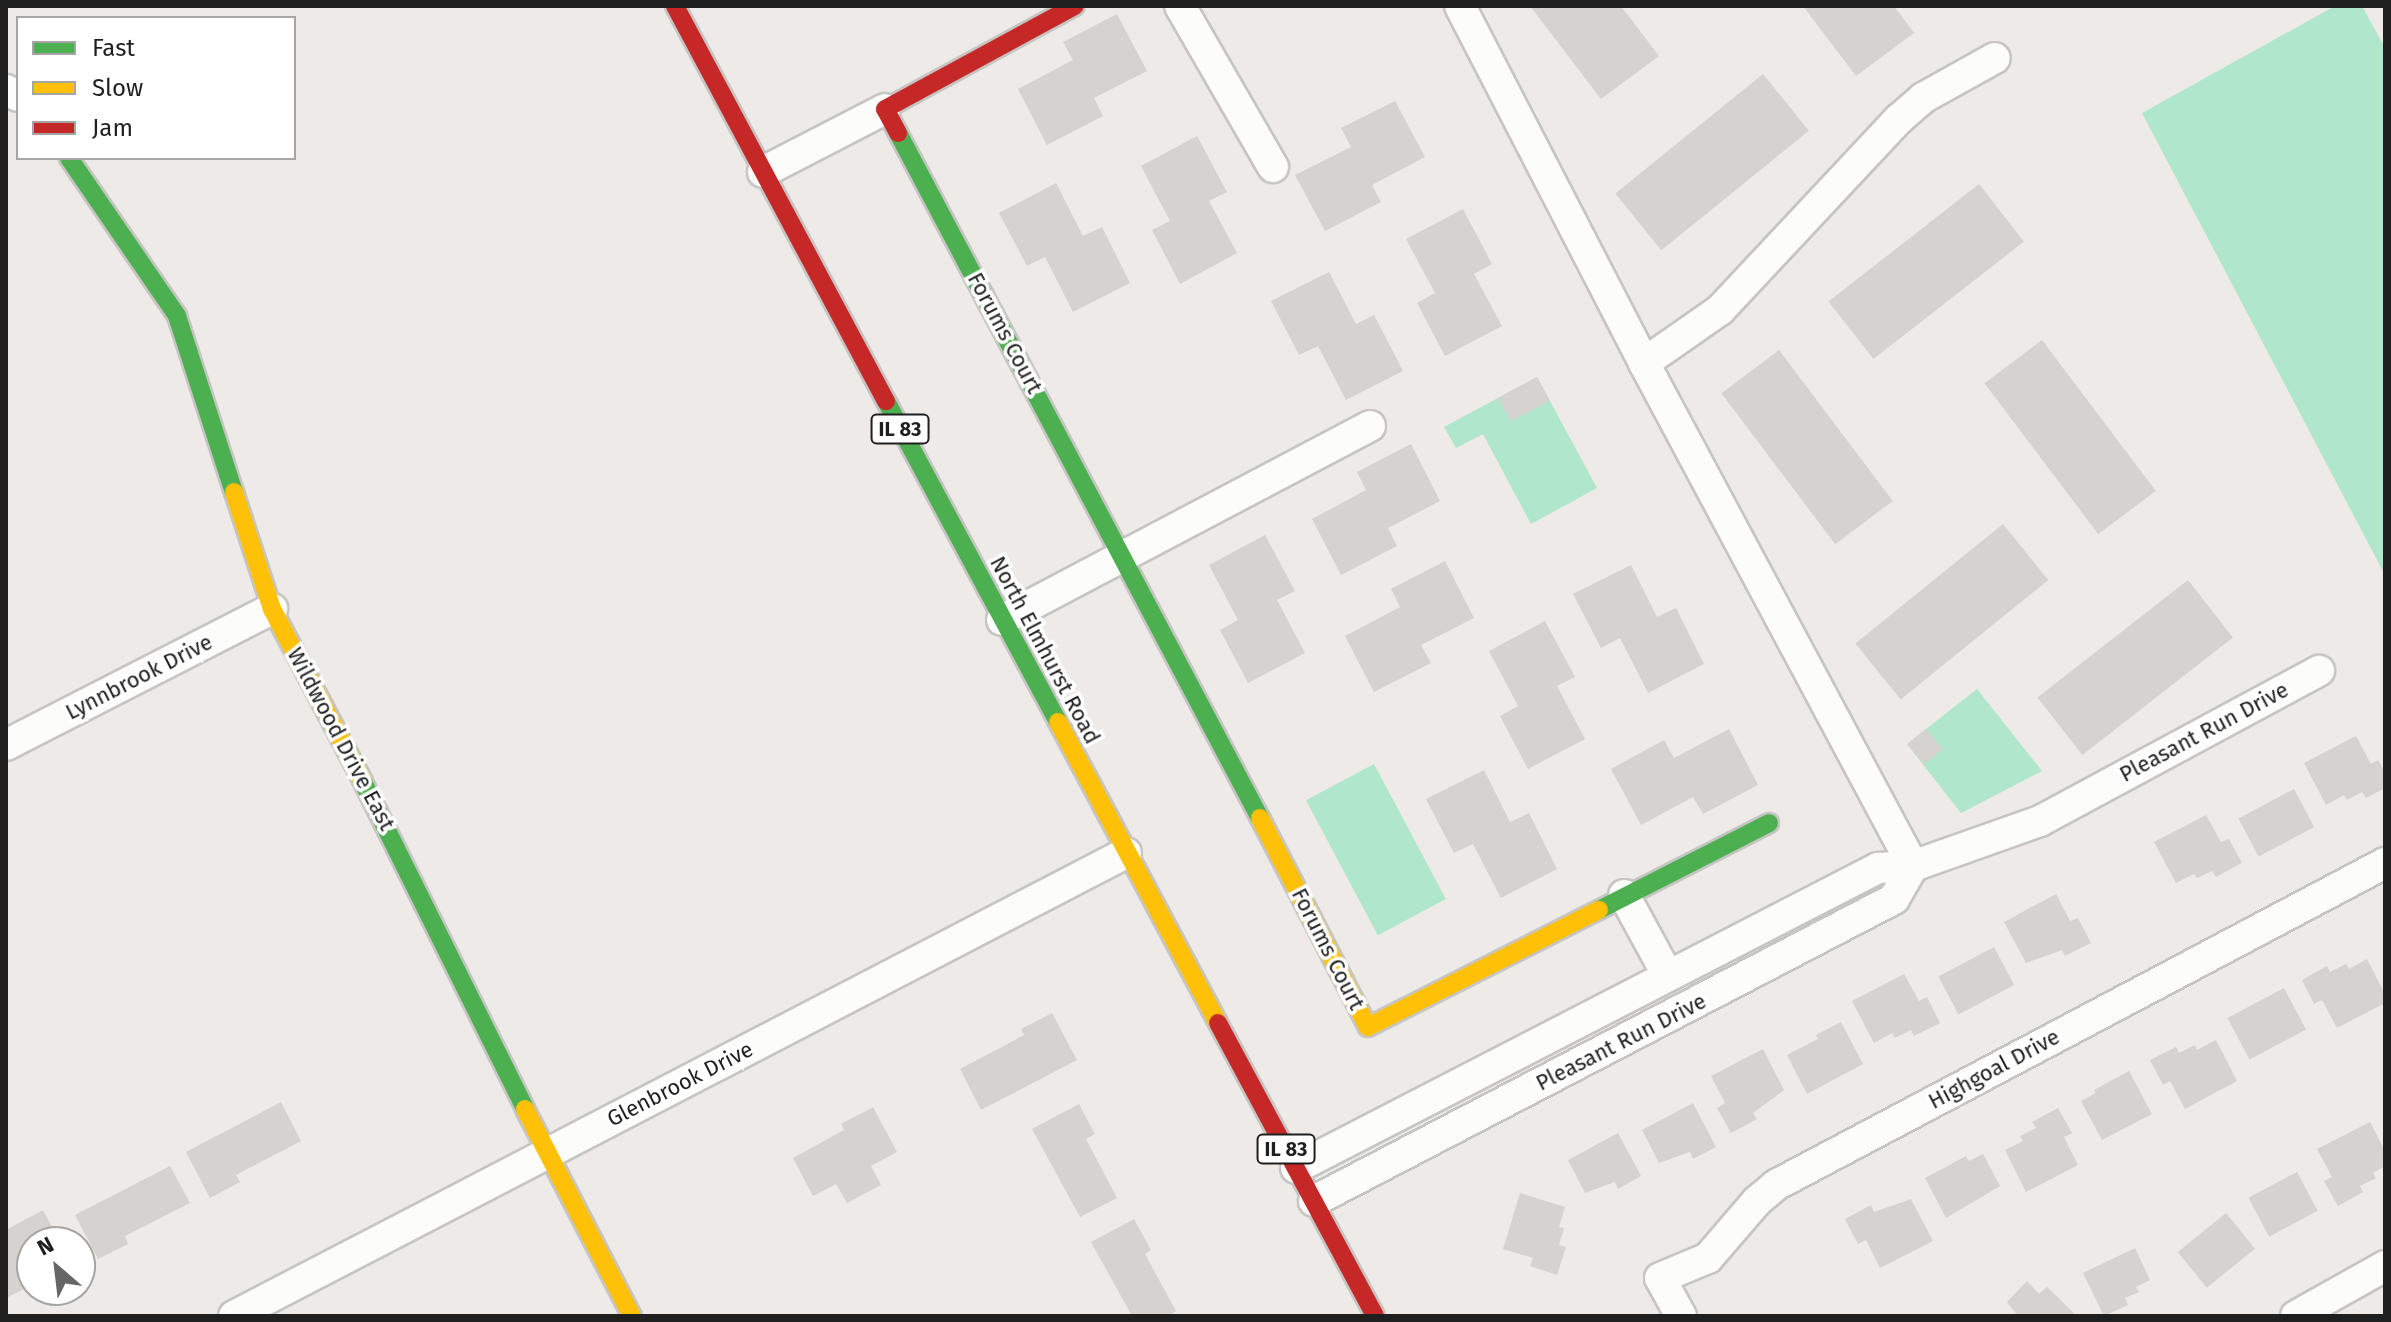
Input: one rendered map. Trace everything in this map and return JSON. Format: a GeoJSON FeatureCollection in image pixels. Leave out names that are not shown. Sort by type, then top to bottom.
{"type":"FeatureCollection","features":[{"type":"Feature","properties":{"kind":"street","name":"North Elmhurst Road"},"geometry":{"type":"LineString","coordinates":[[675,6],[1375,1316]]}},
{"type":"Feature","properties":{"kind":"street"},"geometry":{"type":"LineString","coordinates":[[763,172],[1075,6]]}},
{"type":"Feature","properties":{"kind":"street"},"geometry":{"type":"LineString","coordinates":[[1180,6],[1273,167]]}},
{"type":"Feature","properties":{"kind":"street"},"geometry":{"type":"LineString","coordinates":[[1460,6],[1644,363],[1913,866]]}},
{"type":"Feature","properties":{"kind":"street"},"geometry":{"type":"LineString","coordinates":[[1644,363],[1720,310],[1899,119],[1923,98],[1995,58]]}},
{"type":"Feature","properties":{"kind":"street","name":"Forums Court"},"geometry":{"type":"LineString","coordinates":[[885,109],[1125,557],[1368,1027],[1769,823]]}},
{"type":"Feature","properties":{"kind":"street","name":"Wildwood Drive East"},"geometry":{"type":"LineString","coordinates":[[70,160],[177,316],[272,609],[397,845],[546,1153],[632,1316]]}},
{"type":"Feature","properties":{"kind":"street"},"geometry":{"type":"LineString","coordinates":[[1002,620],[1370,426]]}},
{"type":"Feature","properties":{"kind":"street","name":"Lynnbrook Drive"},"geometry":{"type":"LineString","coordinates":[[6,745],[272,609]]}},
{"type":"Feature","properties":{"kind":"street","name":"Pleasant Run Drive"},"geometry":{"type":"LineString","coordinates":[[1296,1168],[1878,868],[1913,866],[2040,821],[2319,671]]}},
{"type":"Feature","properties":{"kind":"street","name":"Glenbrook Drive"},"geometry":{"type":"LineString","coordinates":[[234,1316],[1126,853]]}},
{"type":"Feature","properties":{"kind":"street","name":"Highgoal Drive"},"geometry":{"type":"LineString","coordinates":[[1681,1316],[1660,1278],[1708,1258],[1757,1201],[1776,1185],[2385,863]]}},
{"type":"Feature","properties":{"kind":"street","name":"Pleasant Run Drive"},"geometry":{"type":"LineString","coordinates":[[1314,1201],[1894,899],[1913,866]]}},
{"type":"Feature","properties":{"kind":"street"},"geometry":{"type":"LineString","coordinates":[[1624,895],[1668,976]]}},
{"type":"Feature","properties":{"kind":"street"},"geometry":{"type":"LineString","coordinates":[[2296,1316],[2385,1266]]}},
{"type":"Feature","properties":{"kind":"green space"},"geometry":{"type":"Polygon","coordinates":[[[2335,6],[2362,6],[2385,48],[2385,575],[2142,113],[2335,6]]]}},
{"type":"Feature","properties":{"kind":"green space"},"geometry":{"type":"Polygon","coordinates":[[[1537,377],[1597,488],[1531,524],[1483,434],[1456,448],[1444,427],[1537,377]]]}},
{"type":"Feature","properties":{"kind":"green space"},"geometry":{"type":"Polygon","coordinates":[[[1977,689],[2042,771],[1961,813],[1907,744],[1977,689]]]}},
{"type":"Feature","properties":{"kind":"green space"},"geometry":{"type":"Polygon","coordinates":[[[1374,764],[1446,899],[1378,935],[1306,800],[1374,764]]]}},
{"type":"Feature","properties":{"kind":"building"},"geometry":{"type":"Polygon","coordinates":[[[1530,6],[1621,6],[1659,56],[1601,99],[1530,6]]]}},
{"type":"Feature","properties":{"kind":"building"},"geometry":{"type":"Polygon","coordinates":[[[1803,6],[1894,6],[1914,33],[1856,76],[1803,6]]]}},
{"type":"Feature","properties":{"kind":"building"},"geometry":{"type":"Polygon","coordinates":[[[1117,14],[1147,71],[1094,98],[1103,116],[1047,145],[1018,89],[1073,60],[1063,42],[1117,14]]]}},
{"type":"Feature","properties":{"kind":"building"},"geometry":{"type":"Polygon","coordinates":[[[1763,74],[1809,131],[1661,250],[1615,194],[1763,74]]]}},
{"type":"Feature","properties":{"kind":"building"},"geometry":{"type":"Polygon","coordinates":[[[1395,101],[1425,157],[1372,185],[1381,202],[1325,231],[1295,175],[1351,147],[1341,128],[1395,101]]]}},
{"type":"Feature","properties":{"kind":"building"},"geometry":{"type":"Polygon","coordinates":[[[1197,136],[1227,192],[1209,201],[1237,253],[1180,284],[1152,230],[1170,221],[1141,166],[1197,136]]]}},
{"type":"Feature","properties":{"kind":"building"},"geometry":{"type":"Polygon","coordinates":[[[1056,183],[1083,236],[1102,227],[1130,283],[1073,312],[1045,257],[1027,266],[999,213],[1056,183]]]}},
{"type":"Feature","properties":{"kind":"building"},"geometry":{"type":"Polygon","coordinates":[[[1979,184],[2024,242],[1873,359],[1828,302],[1979,184]]]}},
{"type":"Feature","properties":{"kind":"building"},"geometry":{"type":"Polygon","coordinates":[[[1463,209],[1492,264],[1474,274],[1502,326],[1445,356],[1417,303],[1435,293],[1406,239],[1463,209]]]}},
{"type":"Feature","properties":{"kind":"building"},"geometry":{"type":"Polygon","coordinates":[[[1329,272],[1356,324],[1374,315],[1403,371],[1346,400],[1318,346],[1299,355],[1271,301],[1329,272]]]}},
{"type":"Feature","properties":{"kind":"building"},"geometry":{"type":"Polygon","coordinates":[[[2042,340],[2156,491],[2098,534],[1984,383],[2042,340]]]}},
{"type":"Feature","properties":{"kind":"building"},"geometry":{"type":"Polygon","coordinates":[[[1779,350],[1893,501],[1835,544],[1721,393],[1779,350]]]}},
{"type":"Feature","properties":{"kind":"building"},"geometry":{"type":"Polygon","coordinates":[[[1537,377],[1550,401],[1511,421],[1498,398],[1537,377]]]}},
{"type":"Feature","properties":{"kind":"building"},"geometry":{"type":"Polygon","coordinates":[[[1411,444],[1440,501],[1388,528],[1397,546],[1341,575],[1312,519],[1366,490],[1357,472],[1411,444]]]}},
{"type":"Feature","properties":{"kind":"building"},"geometry":{"type":"Polygon","coordinates":[[[2003,524],[2048,580],[1901,700],[1855,644],[2003,524]]]}},
{"type":"Feature","properties":{"kind":"building"},"geometry":{"type":"Polygon","coordinates":[[[1265,535],[1295,591],[1277,600],[1305,653],[1248,683],[1220,630],[1238,620],[1209,565],[1265,535]]]}},
{"type":"Feature","properties":{"kind":"building"},"geometry":{"type":"Polygon","coordinates":[[[1445,561],[1474,618],[1421,645],[1431,663],[1374,692],[1345,636],[1400,607],[1391,589],[1445,561]]]}},
{"type":"Feature","properties":{"kind":"building"},"geometry":{"type":"Polygon","coordinates":[[[1631,565],[1657,617],[1676,608],[1704,664],[1648,693],[1620,638],[1601,648],[1573,594],[1631,565]]]}},
{"type":"Feature","properties":{"kind":"building"},"geometry":{"type":"Polygon","coordinates":[[[2188,580],[2233,638],[2082,755],[2037,698],[2188,580]]]}},
{"type":"Feature","properties":{"kind":"building"},"geometry":{"type":"Polygon","coordinates":[[[1545,621],[1575,677],[1557,686],[1585,739],[1528,769],[1500,716],[1518,706],[1489,651],[1545,621]]]}},
{"type":"Feature","properties":{"kind":"building"},"geometry":{"type":"Polygon","coordinates":[[[1729,729],[1758,785],[1703,814],[1693,797],[1641,825],[1611,769],[1664,740],[1674,758],[1729,729]]]}},
{"type":"Feature","properties":{"kind":"building"},"geometry":{"type":"Polygon","coordinates":[[[1926,729],[1942,749],[1924,764],[1907,744],[1926,729]]]}},
{"type":"Feature","properties":{"kind":"building"},"geometry":{"type":"Polygon","coordinates":[[[2356,736],[2371,764],[2378,760],[2385,772],[2385,788],[2366,798],[2362,792],[2347,800],[2344,795],[2326,805],[2304,763],[2356,736]]]}},
{"type":"Feature","properties":{"kind":"building"},"geometry":{"type":"Polygon","coordinates":[[[1484,770],[1510,822],[1529,813],[1557,869],[1501,898],[1473,844],[1454,853],[1426,799],[1484,770]]]}},
{"type":"Feature","properties":{"kind":"building"},"geometry":{"type":"Polygon","coordinates":[[[2294,789],[2314,827],[2259,857],[2238,819],[2294,789]]]}},
{"type":"Feature","properties":{"kind":"building"},"geometry":{"type":"Polygon","coordinates":[[[2206,815],[2221,842],[2229,839],[2242,863],[2216,877],[2212,871],[2197,878],[2194,874],[2176,883],[2154,842],[2206,815]]]}},
{"type":"Feature","properties":{"kind":"building"},"geometry":{"type":"Polygon","coordinates":[[[2056,894],[2070,921],[2078,918],[2091,943],[2065,956],[2062,950],[2026,963],[2004,922],[2056,894]]]}},
{"type":"Feature","properties":{"kind":"building"},"geometry":{"type":"Polygon","coordinates":[[[1994,947],[2014,985],[1959,1015],[1938,977],[1994,947]]]}},
{"type":"Feature","properties":{"kind":"building"},"geometry":{"type":"Polygon","coordinates":[[[2367,959],[2385,994],[2385,1003],[2337,1028],[2322,1000],[2314,1004],[2302,980],[2327,966],[2330,972],[2346,964],[2349,969],[2367,959]]]}},
{"type":"Feature","properties":{"kind":"building"},"geometry":{"type":"Polygon","coordinates":[[[1904,974],[1919,1001],[1927,997],[1940,1023],[1914,1036],[1911,1030],[1895,1038],[1892,1033],[1874,1043],[1852,1001],[1904,974]]]}},
{"type":"Feature","properties":{"kind":"building"},"geometry":{"type":"Polygon","coordinates":[[[2284,988],[2306,1029],[2250,1060],[2227,1018],[2284,988]]]}},
{"type":"Feature","properties":{"kind":"building"},"geometry":{"type":"Polygon","coordinates":[[[1052,1013],[1077,1060],[981,1110],[960,1069],[1024,1035],[1021,1029],[1052,1013]]]}},
{"type":"Feature","properties":{"kind":"building"},"geometry":{"type":"Polygon","coordinates":[[[1841,1022],[1863,1064],[1807,1094],[1787,1055],[1818,1039],[1816,1035],[1841,1022]]]}},
{"type":"Feature","properties":{"kind":"building"},"geometry":{"type":"Polygon","coordinates":[[[2216,1040],[2237,1081],[2185,1109],[2170,1081],[2163,1085],[2150,1060],[2176,1047],[2179,1053],[2195,1045],[2197,1050],[2216,1040]]]}},
{"type":"Feature","properties":{"kind":"building"},"geometry":{"type":"Polygon","coordinates":[[[1763,1049],[1784,1090],[1753,1113],[1757,1119],[1731,1133],[1717,1108],[1725,1103],[1711,1076],[1763,1049]]]}},
{"type":"Feature","properties":{"kind":"building"},"geometry":{"type":"Polygon","coordinates":[[[2129,1071],[2152,1114],[2102,1140],[2081,1101],[2096,1093],[2094,1090],[2129,1071]]]}},
{"type":"Feature","properties":{"kind":"building"},"geometry":{"type":"Polygon","coordinates":[[[281,1102],[301,1141],[236,1175],[240,1182],[210,1198],[186,1152],[281,1102]]]}},
{"type":"Feature","properties":{"kind":"building"},"geometry":{"type":"Polygon","coordinates":[[[1693,1103],[1716,1147],[1693,1159],[1690,1152],[1659,1163],[1642,1130],[1693,1103]]]}},
{"type":"Feature","properties":{"kind":"building"},"geometry":{"type":"Polygon","coordinates":[[[1079,1104],[1095,1134],[1086,1139],[1117,1198],[1080,1217],[1032,1129],[1079,1104]]]}},
{"type":"Feature","properties":{"kind":"building"},"geometry":{"type":"Polygon","coordinates":[[[873,1107],[897,1152],[871,1166],[881,1185],[847,1203],[836,1184],[813,1196],[793,1158],[844,1130],[841,1124],[873,1107]]]}},
{"type":"Feature","properties":{"kind":"building"},"geometry":{"type":"Polygon","coordinates":[[[2058,1108],[2072,1133],[2064,1137],[2078,1165],[2026,1192],[2005,1150],[2023,1141],[2020,1136],[2036,1128],[2032,1122],[2058,1108]]]}},
{"type":"Feature","properties":{"kind":"building"},"geometry":{"type":"Polygon","coordinates":[[[2370,1122],[2385,1151],[2385,1166],[2373,1173],[2376,1178],[2360,1186],[2363,1192],[2338,1206],[2324,1181],[2332,1177],[2317,1149],[2370,1122]]]}},
{"type":"Feature","properties":{"kind":"building"},"geometry":{"type":"Polygon","coordinates":[[[1618,1133],[1641,1176],[1618,1189],[1615,1182],[1585,1193],[1568,1160],[1618,1133]]]}},
{"type":"Feature","properties":{"kind":"building"},"geometry":{"type":"Polygon","coordinates":[[[1983,1154],[2000,1186],[1946,1218],[1925,1178],[1966,1156],[1969,1161],[1983,1154]]]}},
{"type":"Feature","properties":{"kind":"building"},"geometry":{"type":"Polygon","coordinates":[[[170,1166],[190,1203],[125,1236],[128,1244],[98,1259],[96,1226],[81,1226],[75,1215],[170,1166]]]}},
{"type":"Feature","properties":{"kind":"building"},"geometry":{"type":"Polygon","coordinates":[[[2297,1172],[2318,1211],[2269,1237],[2248,1198],[2297,1172]]]}},
{"type":"Feature","properties":{"kind":"building"},"geometry":{"type":"Polygon","coordinates":[[[1520,1193],[1565,1207],[1559,1227],[1564,1228],[1559,1245],[1566,1247],[1557,1275],[1530,1266],[1533,1258],[1503,1249],[1520,1193]]]}},
{"type":"Feature","properties":{"kind":"building"},"geometry":{"type":"Polygon","coordinates":[[[1911,1199],[1933,1241],[1880,1268],[1866,1240],[1858,1244],[1845,1219],[1871,1205],[1874,1212],[1911,1199]]]}},
{"type":"Feature","properties":{"kind":"building"},"geometry":{"type":"Polygon","coordinates":[[[43,1210],[52,1226],[16,1226],[16,1293],[6,1298],[6,1230],[43,1210]]]}},
{"type":"Feature","properties":{"kind":"building"},"geometry":{"type":"Polygon","coordinates":[[[2226,1213],[2255,1249],[2207,1288],[2178,1252],[2226,1213]]]}},
{"type":"Feature","properties":{"kind":"building"},"geometry":{"type":"Polygon","coordinates":[[[1134,1219],[1151,1250],[1145,1254],[1176,1311],[1168,1316],[1132,1316],[1091,1242],[1134,1219]]]}},
{"type":"Feature","properties":{"kind":"building"},"geometry":{"type":"Polygon","coordinates":[[[2135,1248],[2150,1280],[2136,1287],[2139,1292],[2125,1298],[2128,1305],[2104,1316],[2083,1273],[2135,1248]]]}},
{"type":"Feature","properties":{"kind":"building"},"geometry":{"type":"Polygon","coordinates":[[[2027,1281],[2039,1294],[2047,1287],[2077,1316],[2018,1316],[2007,1302],[2027,1281]]]}},
{"type":"Feature","properties":{"kind":"traffic: fast"},"geometry":{"type":"LineString","coordinates":[[898,133],[1260,818]]}},
{"type":"Feature","properties":{"kind":"traffic: fast"},"geometry":{"type":"LineString","coordinates":[[70,160],[177,316],[234,492]]}},
{"type":"Feature","properties":{"kind":"traffic: fast"},"geometry":{"type":"LineString","coordinates":[[886,401],[1058,722]]}},
{"type":"Feature","properties":{"kind":"traffic: fast"},"geometry":{"type":"LineString","coordinates":[[362,780],[525,1109]]}},
{"type":"Feature","properties":{"kind":"traffic: fast"},"geometry":{"type":"LineString","coordinates":[[1599,910],[1769,823]]}},
{"type":"Feature","properties":{"kind":"traffic: slow"},"geometry":{"type":"LineString","coordinates":[[234,492],[272,609],[362,780]]}},
{"type":"Feature","properties":{"kind":"traffic: slow"},"geometry":{"type":"LineString","coordinates":[[1058,722],[1218,1023]]}},
{"type":"Feature","properties":{"kind":"traffic: slow"},"geometry":{"type":"LineString","coordinates":[[1260,818],[1368,1027],[1599,910]]}},
{"type":"Feature","properties":{"kind":"traffic: slow"},"geometry":{"type":"LineString","coordinates":[[525,1109],[632,1316]]}},
{"type":"Feature","properties":{"kind":"traffic: jam"},"geometry":{"type":"LineString","coordinates":[[675,6],[886,401]]}},
{"type":"Feature","properties":{"kind":"traffic: jam"},"geometry":{"type":"LineString","coordinates":[[898,133],[885,109],[1075,6]]}},
{"type":"Feature","properties":{"kind":"traffic: jam"},"geometry":{"type":"LineString","coordinates":[[1218,1023],[1375,1316]]}}]}
